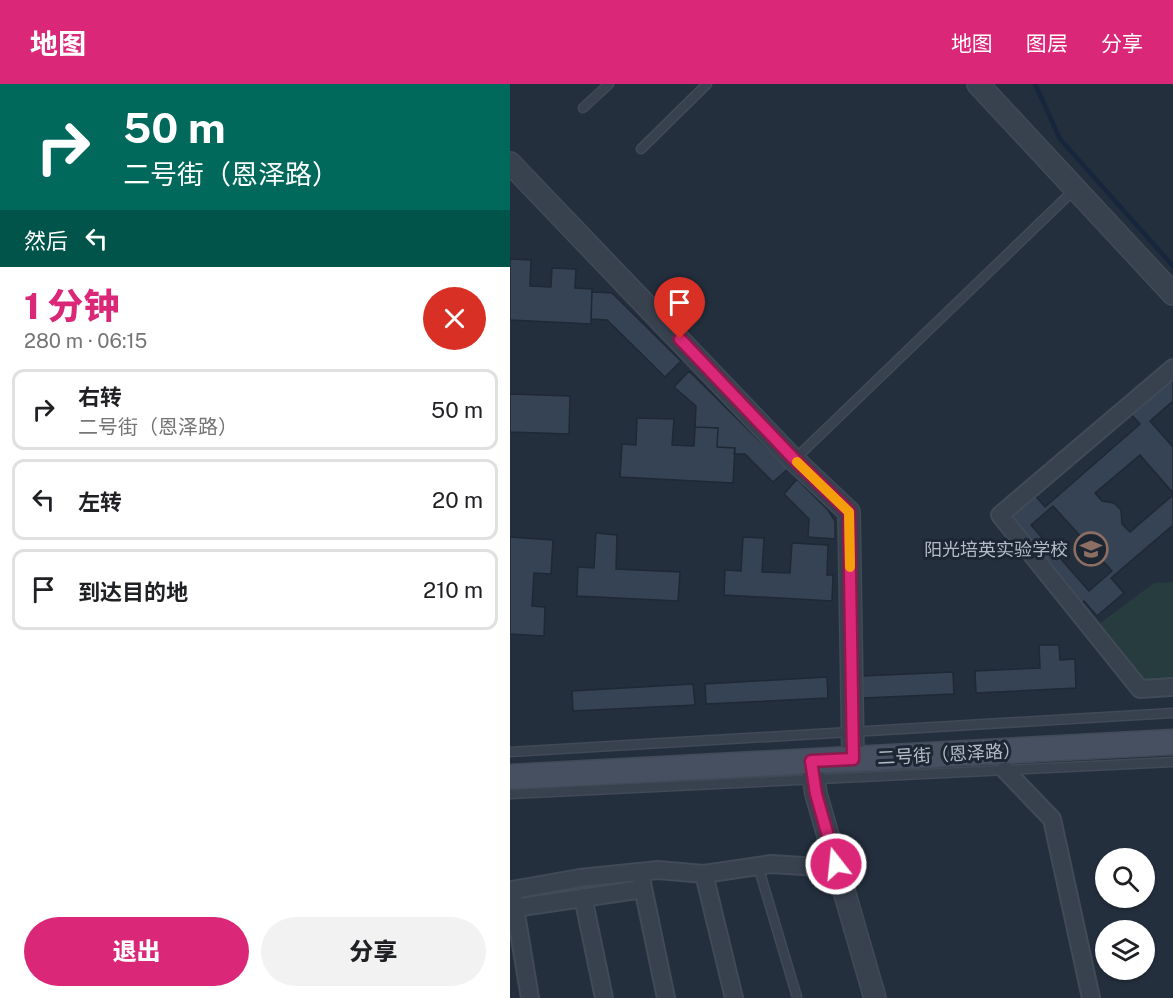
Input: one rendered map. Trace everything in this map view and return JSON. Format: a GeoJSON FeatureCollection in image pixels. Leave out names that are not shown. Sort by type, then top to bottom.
{"type":"FeatureCollection","features":[{"type":"Feature","properties":{"kind":"main road","name":"二号街（恩泽路）"},"geometry":{"type":"LineString","coordinates":[[510,762],[1173,727]]}},
{"type":"Feature","properties":{"kind":"main road","name":"二号街（恩泽路）"},"geometry":{"type":"LineString","coordinates":[[510,777],[812,770],[853,745],[1173,742]]}},
{"type":"Feature","properties":{"kind":"street"},"geometry":{"type":"LineString","coordinates":[[978,84],[1173,294]]}},
{"type":"Feature","properties":{"kind":"street"},"geometry":{"type":"LineString","coordinates":[[510,163],[794,459],[849,512],[853,745]]}},
{"type":"Feature","properties":{"kind":"street"},"geometry":{"type":"LineString","coordinates":[[1173,368],[1000,515],[1140,689],[1173,687]]}},
{"type":"Feature","properties":{"kind":"street"},"geometry":{"type":"LineString","coordinates":[[812,770],[816,794],[875,998]]}},
{"type":"Feature","properties":{"kind":"street"},"geometry":{"type":"LineString","coordinates":[[1005,770],[1052,819],[1091,998]]}},
{"type":"Feature","properties":{"kind":"street"},"geometry":{"type":"LineString","coordinates":[[530,998],[512,890],[580,878],[640,871],[658,870],[704,874],[771,864],[818,867],[836,864]]}},
{"type":"Feature","properties":{"kind":"street"},"geometry":{"type":"LineString","coordinates":[[640,871],[666,998]]}},
{"type":"Feature","properties":{"kind":"street"},"geometry":{"type":"LineString","coordinates":[[704,874],[734,998]]}},
{"type":"Feature","properties":{"kind":"street"},"geometry":{"type":"LineString","coordinates":[[513,902],[583,897],[643,889]]}},
{"type":"Feature","properties":{"kind":"street"},"geometry":{"type":"LineString","coordinates":[[583,897],[604,998]]}},
{"type":"Feature","properties":{"kind":"lane"},"geometry":{"type":"LineString","coordinates":[[583,108],[609,84]]}},
{"type":"Feature","properties":{"kind":"lane"},"geometry":{"type":"LineString","coordinates":[[641,149],[708,84]]}},
{"type":"Feature","properties":{"kind":"lane"},"geometry":{"type":"LineString","coordinates":[[794,459],[1075,189]]}},
{"type":"Feature","properties":{"kind":"lane"},"geometry":{"type":"LineString","coordinates":[[510,752],[853,745],[1173,713]]}},
{"type":"Feature","properties":{"kind":"lane"},"geometry":{"type":"LineString","coordinates":[[510,794],[812,770],[1005,770],[1173,762]]}},
{"type":"Feature","properties":{"kind":"lane"},"geometry":{"type":"LineString","coordinates":[[758,866],[797,997]]}},
{"type":"Feature","properties":{"kind":"green space"},"geometry":{"type":"Polygon","coordinates":[[[1173,582],[1173,681],[1133,683],[1088,632],[1154,583],[1173,582]]]}},
{"type":"Feature","properties":{"kind":"building"},"geometry":{"type":"Polygon","coordinates":[[[510,259],[531,260],[530,286],[551,287],[552,268],[576,269],[575,288],[592,289],[591,324],[510,320],[510,259]]]}},
{"type":"Feature","properties":{"kind":"building"},"geometry":{"type":"Polygon","coordinates":[[[592,292],[612,293],[681,361],[665,377],[607,320],[591,319],[592,292]]]}},
{"type":"Feature","properties":{"kind":"building"},"geometry":{"type":"Polygon","coordinates":[[[689,371],[788,469],[773,482],[745,454],[734,454],[735,448],[717,447],[718,428],[695,427],[696,406],[674,387],[689,371]]]}},
{"type":"Feature","properties":{"kind":"building"},"geometry":{"type":"Polygon","coordinates":[[[1173,373],[1173,401],[1150,421],[1173,447],[1173,493],[1140,455],[1095,493],[1102,501],[1114,503],[1121,510],[1122,524],[1130,532],[1173,495],[1173,525],[1111,578],[1124,593],[1097,616],[1084,601],[1079,606],[1007,516],[1033,493],[1045,507],[1140,424],[1129,412],[1173,373]],[[1053,506],[1031,525],[1089,591],[1112,571],[1053,506]]]}},
{"type":"Feature","properties":{"kind":"building"},"geometry":{"type":"Polygon","coordinates":[[[510,394],[570,396],[569,434],[510,432],[510,394]]]}},
{"type":"Feature","properties":{"kind":"building"},"geometry":{"type":"Polygon","coordinates":[[[637,418],[674,419],[672,445],[694,446],[695,427],[718,428],[717,447],[735,448],[733,483],[620,477],[622,444],[636,445],[637,418]]]}},
{"type":"Feature","properties":{"kind":"building"},"geometry":{"type":"Polygon","coordinates":[[[797,479],[828,510],[835,521],[835,539],[808,537],[809,519],[784,494],[797,479]]]}},
{"type":"Feature","properties":{"kind":"building"},"geometry":{"type":"Polygon","coordinates":[[[596,533],[617,535],[616,569],[680,572],[678,601],[577,596],[578,567],[594,568],[596,533]]]}},
{"type":"Feature","properties":{"kind":"building"},"geometry":{"type":"Polygon","coordinates":[[[510,537],[553,540],[551,574],[534,573],[532,606],[545,607],[544,636],[510,634],[510,537]]]}},
{"type":"Feature","properties":{"kind":"building"},"geometry":{"type":"Polygon","coordinates":[[[743,537],[764,538],[762,572],[790,573],[792,543],[828,545],[827,575],[833,575],[832,601],[724,595],[725,570],[741,571],[743,537]]]}},
{"type":"Feature","properties":{"kind":"building"},"geometry":{"type":"Polygon","coordinates":[[[1039,645],[1059,645],[1060,660],[1075,659],[1076,688],[976,693],[975,671],[1040,668],[1039,645]]]}},
{"type":"Feature","properties":{"kind":"building"},"geometry":{"type":"Polygon","coordinates":[[[953,672],[954,694],[863,698],[862,676],[953,672]]]}},
{"type":"Feature","properties":{"kind":"building"},"geometry":{"type":"Polygon","coordinates":[[[827,677],[828,698],[706,704],[705,684],[827,677]]]}},
{"type":"Feature","properties":{"kind":"building"},"geometry":{"type":"Polygon","coordinates":[[[693,684],[695,705],[573,711],[572,691],[693,684]]]}},
{"type":"Feature","properties":{"kind":"waterway"},"geometry":{"type":"LineString","coordinates":[[1035,84],[1060,139],[1173,266]]}},
{"type":"Feature","properties":{"kind":"slow traffic"},"geometry":{"type":"LineString","coordinates":[[797,462],[849,512],[850,567]]}},
{"type":"Feature","properties":{"kind":"place","name":"阳光培英实验学校"},"geometry":{"type":"Point","coordinates":[1091,549]}},
{"type":"Feature","properties":{"kind":"route"},"geometry":{"type":"LineString","coordinates":[[680,339],[794,459],[849,512],[853,759],[811,761],[816,794],[836,864]]}}]}
